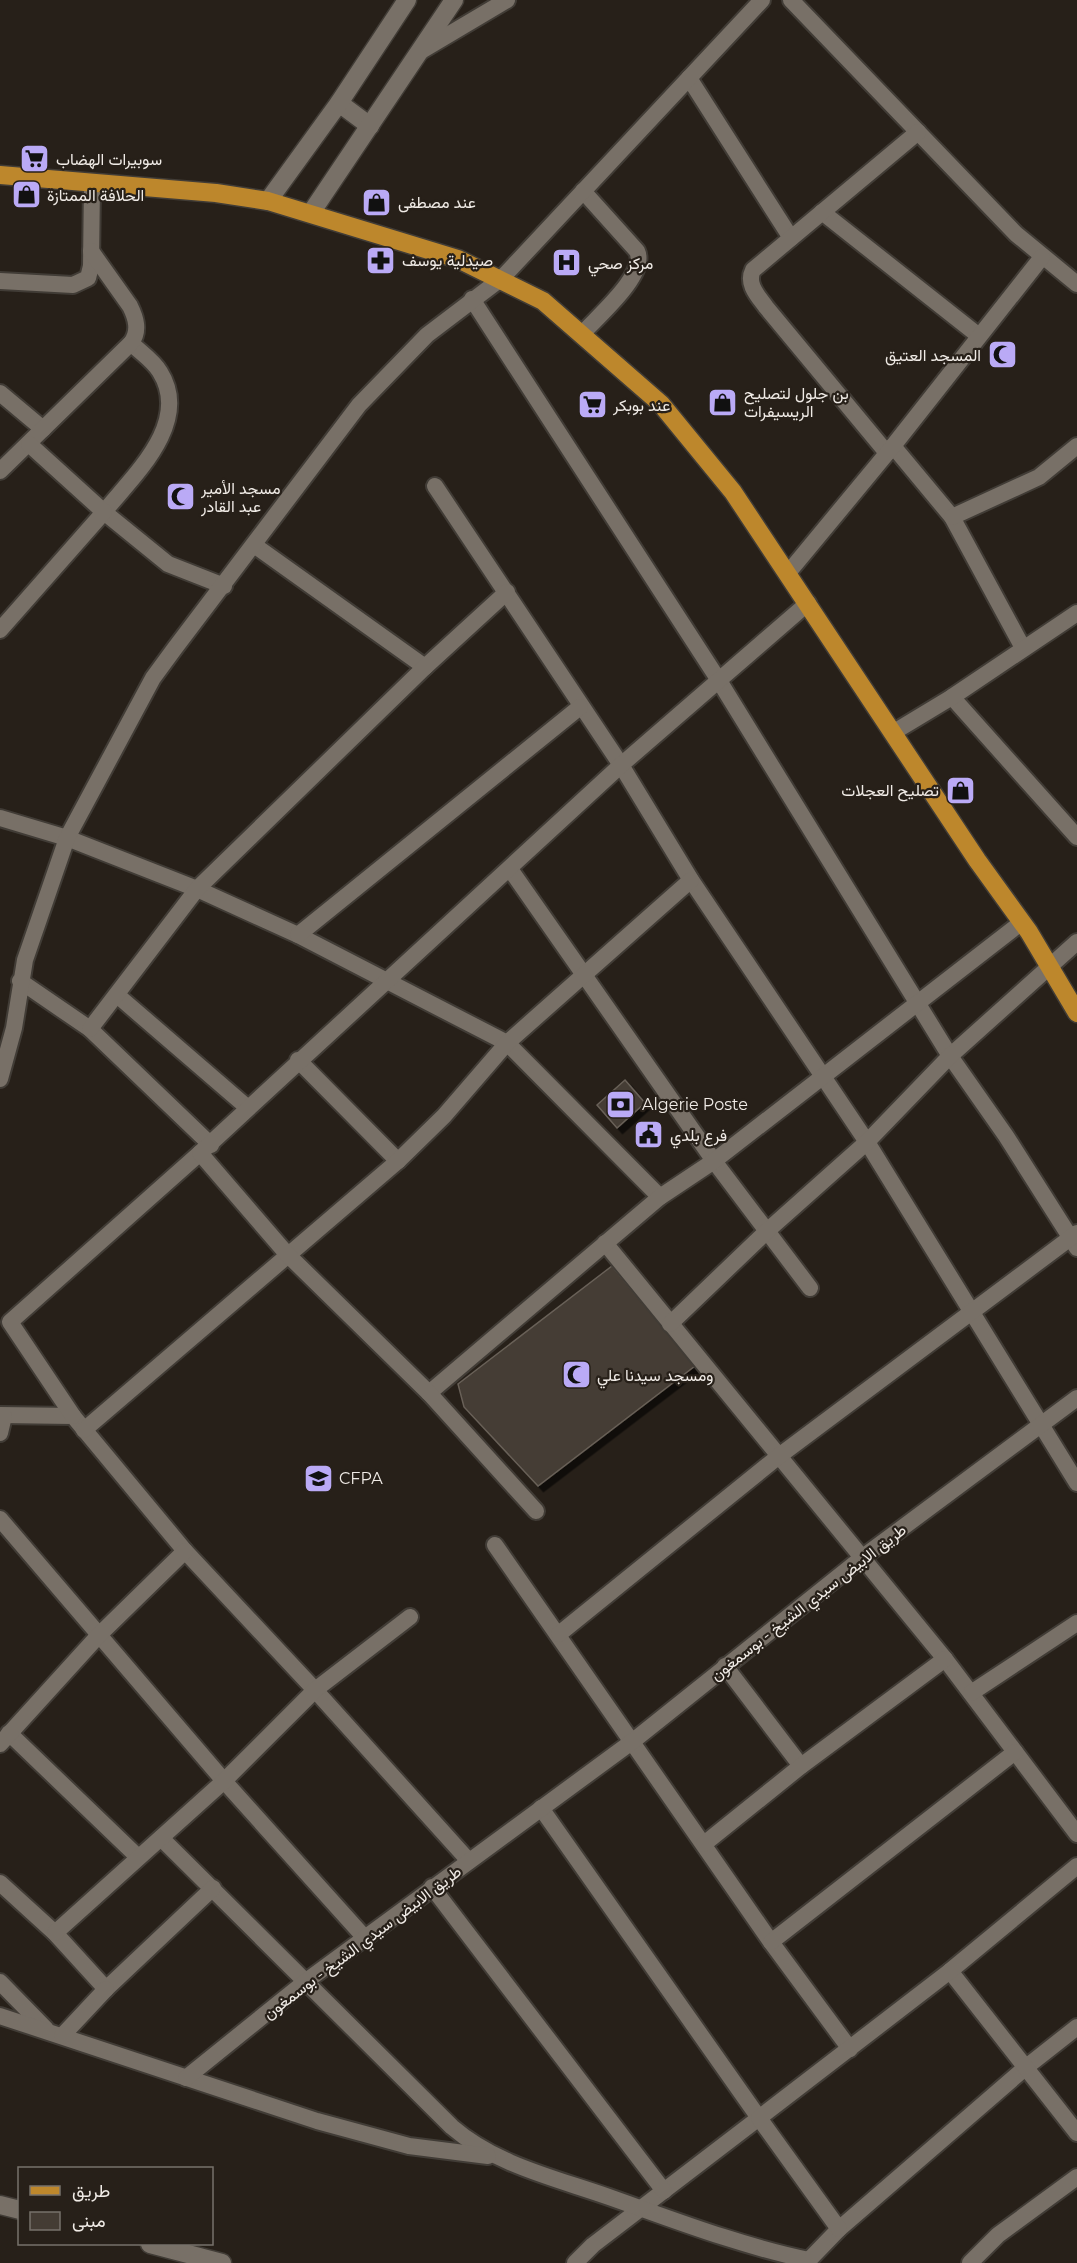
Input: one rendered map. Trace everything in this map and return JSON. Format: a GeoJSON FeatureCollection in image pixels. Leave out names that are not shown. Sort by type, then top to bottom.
{"type":"FeatureCollection","features":[{"type":"Feature","properties":{"kind":"main road"},"geometry":{"type":"LineString","coordinates":[[0,175],[216,194],[268,201],[458,259],[502,278],[543,301],[661,404],[701,450],[758,527],[977,860],[1022,922],[1051,966],[1077,1013]]}},
{"type":"Feature","properties":{"kind":"street"},"geometry":{"type":"LineString","coordinates":[[268,201],[339,104],[407,0]]}},
{"type":"Feature","properties":{"kind":"street"},"geometry":{"type":"LineString","coordinates":[[312,213],[454,0]]}},
{"type":"Feature","properties":{"kind":"street"},"geometry":{"type":"LineString","coordinates":[[422,51],[507,0]]}},
{"type":"Feature","properties":{"kind":"street"},"geometry":{"type":"LineString","coordinates":[[0,1079],[17,1013],[20,981],[33,930],[67,838],[153,678],[359,405],[427,335],[502,278],[762,0]]}},
{"type":"Feature","properties":{"kind":"street"},"geometry":{"type":"LineString","coordinates":[[791,0],[1042,257],[1077,284]]}},
{"type":"Feature","properties":{"kind":"street"},"geometry":{"type":"LineString","coordinates":[[689,78],[790,238]]}},
{"type":"Feature","properties":{"kind":"street"},"geometry":{"type":"LineString","coordinates":[[339,104],[370,126]]}},
{"type":"Feature","properties":{"kind":"street"},"geometry":{"type":"LineString","coordinates":[[918,132],[790,238],[753,270],[750,277],[752,286],[890,449],[952,518],[1023,648]]}},
{"type":"Feature","properties":{"kind":"street"},"geometry":{"type":"LineString","coordinates":[[0,281],[62,285],[80,284],[88,278],[91,251],[92,183]]}},
{"type":"Feature","properties":{"kind":"street"},"geometry":{"type":"LineString","coordinates":[[582,334],[628,283],[637,271],[639,260],[637,250],[583,191]]}},
{"type":"Feature","properties":{"kind":"street"},"geometry":{"type":"LineString","coordinates":[[822,212],[979,336]]}},
{"type":"Feature","properties":{"kind":"street"},"geometry":{"type":"LineString","coordinates":[[0,471],[131,343],[136,330],[133,312],[91,251]]}},
{"type":"Feature","properties":{"kind":"street"},"geometry":{"type":"LineString","coordinates":[[788,573],[890,449],[1042,257]]}},
{"type":"Feature","properties":{"kind":"street"},"geometry":{"type":"LineString","coordinates":[[472,299],[718,680],[950,1056],[1075,1240],[779,1456],[559,1634]]}},
{"type":"Feature","properties":{"kind":"street"},"geometry":{"type":"LineString","coordinates":[[0,630],[104,512],[155,448],[167,422],[168,400],[162,374],[131,343]]}},
{"type":"Feature","properties":{"kind":"street"},"geometry":{"type":"LineString","coordinates":[[0,393],[43,429]]}},
{"type":"Feature","properties":{"kind":"street"},"geometry":{"type":"LineString","coordinates":[[29,444],[104,512],[168,564],[224,586]]}},
{"type":"Feature","properties":{"kind":"street"},"geometry":{"type":"LineString","coordinates":[[952,518],[1040,477],[1076,450]]}},
{"type":"Feature","properties":{"kind":"street"},"geometry":{"type":"LineString","coordinates":[[435,486],[621,765],[691,880],[867,1142],[1077,1483]]}},
{"type":"Feature","properties":{"kind":"street"},"geometry":{"type":"LineString","coordinates":[[254,545],[426,667]]}},
{"type":"Feature","properties":{"kind":"street"},"geometry":{"type":"LineString","coordinates":[[90,1029],[197,889],[426,667],[507,592]]}},
{"type":"Feature","properties":{"kind":"street"},"geometry":{"type":"LineString","coordinates":[[470,1861],[185,1551],[73,1416],[5,1316],[205,1149],[298,1060],[510,869],[621,765],[808,603]]}},
{"type":"Feature","properties":{"kind":"street"},"geometry":{"type":"LineString","coordinates":[[894,732],[952,697],[1077,613]]}},
{"type":"Feature","properties":{"kind":"street"},"geometry":{"type":"LineString","coordinates":[[952,697],[1077,837]]}},
{"type":"Feature","properties":{"kind":"street"},"geometry":{"type":"LineString","coordinates":[[298,935],[580,706]]}},
{"type":"Feature","properties":{"kind":"street"},"geometry":{"type":"LineString","coordinates":[[0,818],[67,838],[197,889],[298,935],[507,1043],[660,1197]]}},
{"type":"Feature","properties":{"kind":"street"},"geometry":{"type":"LineString","coordinates":[[510,869],[714,1161],[810,1288]]}},
{"type":"Feature","properties":{"kind":"street"},"geometry":{"type":"LineString","coordinates":[[84,1430],[398,1161],[444,1116],[507,1043],[584,978],[691,880]]}},
{"type":"Feature","properties":{"kind":"street"},"geometry":{"type":"LineString","coordinates":[[429,1394],[660,1197],[714,1161],[1022,922]]}},
{"type":"Feature","properties":{"kind":"street"},"geometry":{"type":"LineString","coordinates":[[670,1324],[767,1231],[867,1142],[950,1056],[1077,942]]}},
{"type":"Feature","properties":{"kind":"street"},"geometry":{"type":"LineString","coordinates":[[20,981],[90,1029],[205,1149],[287,1254],[429,1394],[536,1511]]}},
{"type":"Feature","properties":{"kind":"street"},"geometry":{"type":"LineString","coordinates":[[117,995],[249,1108]]}},
{"type":"Feature","properties":{"kind":"street"},"geometry":{"type":"LineString","coordinates":[[0,1006],[17,1013]]}},
{"type":"Feature","properties":{"kind":"street"},"geometry":{"type":"LineString","coordinates":[[298,1060],[398,1161]]}},
{"type":"Feature","properties":{"kind":"street"},"geometry":{"type":"LineString","coordinates":[[605,1244],[945,1659],[1077,1834]]}},
{"type":"Feature","properties":{"kind":"street","name":"طريق الابيض سيدي الشيخ - بوسمغون"},"geometry":{"type":"LineString","coordinates":[[186,2078],[305,1982],[633,1741],[863,1557],[1077,1398]]}},
{"type":"Feature","properties":{"kind":"street"},"geometry":{"type":"LineString","coordinates":[[0,1433],[2,1415],[73,1416]]}},
{"type":"Feature","properties":{"kind":"street"},"geometry":{"type":"LineString","coordinates":[[0,1519],[224,1781],[365,1938]]}},
{"type":"Feature","properties":{"kind":"street"},"geometry":{"type":"LineString","coordinates":[[495,1545],[771,1942],[850,2049]]}},
{"type":"Feature","properties":{"kind":"street"},"geometry":{"type":"LineString","coordinates":[[138,1857],[4,1738],[99,1635],[185,1551]]}},
{"type":"Feature","properties":{"kind":"street"},"geometry":{"type":"LineString","coordinates":[[55,1933],[224,1781],[315,1690],[410,1617]]}},
{"type":"Feature","properties":{"kind":"street"},"geometry":{"type":"LineString","coordinates":[[971,1693],[1077,1623]]}},
{"type":"Feature","properties":{"kind":"street"},"geometry":{"type":"LineString","coordinates":[[704,1844],[801,1766],[945,1659]]}},
{"type":"Feature","properties":{"kind":"street"},"geometry":{"type":"LineString","coordinates":[[724,1666],[801,1766]]}},
{"type":"Feature","properties":{"kind":"street"},"geometry":{"type":"LineString","coordinates":[[771,1942],[1015,1752]]}},
{"type":"Feature","properties":{"kind":"street"},"geometry":{"type":"LineString","coordinates":[[541,1808],[839,2229]]}},
{"type":"Feature","properties":{"kind":"street"},"geometry":{"type":"LineString","coordinates":[[161,1838],[469,2142],[494,2156],[640,2208],[772,2251],[814,2262],[839,2229],[1025,2068],[1077,2027]]}},
{"type":"Feature","properties":{"kind":"street"},"geometry":{"type":"LineString","coordinates":[[575,2263],[593,2245],[640,2208],[664,2192],[950,1971],[1077,1866]]}},
{"type":"Feature","properties":{"kind":"street"},"geometry":{"type":"LineString","coordinates":[[0,1883],[55,1933],[106,1989]]}},
{"type":"Feature","properties":{"kind":"street"},"geometry":{"type":"LineString","coordinates":[[432,1887],[664,2192]]}},
{"type":"Feature","properties":{"kind":"street"},"geometry":{"type":"LineString","coordinates":[[56,2034],[213,1888]]}},
{"type":"Feature","properties":{"kind":"street"},"geometry":{"type":"LineString","coordinates":[[950,1971],[1077,2133]]}},
{"type":"Feature","properties":{"kind":"street"},"geometry":{"type":"LineString","coordinates":[[0,1982],[56,2034]]}},
{"type":"Feature","properties":{"kind":"street"},"geometry":{"type":"LineString","coordinates":[[0,2016],[317,2121],[409,2146],[456,2154],[494,2156]]}},
{"type":"Feature","properties":{"kind":"street"},"geometry":{"type":"LineString","coordinates":[[970,2263],[998,2235],[1077,2177]]}},
{"type":"Feature","properties":{"kind":"street"},"geometry":{"type":"LineString","coordinates":[[0,2205],[18,2210]]}},
{"type":"Feature","properties":{"kind":"street"},"geometry":{"type":"LineString","coordinates":[[154,2245],[222,2263]]}},
{"type":"Feature","properties":{"kind":"building","name":"Algerie Poste"},"geometry":{"type":"Polygon","coordinates":[[[625,1080],[645,1103],[617,1128],[597,1105],[625,1080]]]}},
{"type":"Feature","properties":{"kind":"building","name":"ومسجد سيدنا علي"},"geometry":{"type":"Polygon","coordinates":[[[612,1266],[695,1366],[538,1486],[464,1407],[458,1384],[612,1266]]]}},
{"type":"Feature","properties":{"kind":"place","name":"سوبيرات الهضاب"},"geometry":{"type":"Point","coordinates":[35,159]}},
{"type":"Feature","properties":{"kind":"place","name":"الحلافة الممتازة"},"geometry":{"type":"Point","coordinates":[26,195]}},
{"type":"Feature","properties":{"kind":"place","name":"عند مصطفى"},"geometry":{"type":"Point","coordinates":[377,202]}},
{"type":"Feature","properties":{"kind":"place","name":"صيدلية يوسف"},"geometry":{"type":"Point","coordinates":[381,260]}},
{"type":"Feature","properties":{"kind":"place","name":"مركز صحي"},"geometry":{"type":"Point","coordinates":[567,263]}},
{"type":"Feature","properties":{"kind":"place","name":"المسجد العتيق"},"geometry":{"type":"Point","coordinates":[1002,355]}},
{"type":"Feature","properties":{"kind":"place","name":"بن جلول لتصليح الريسيفرات"},"geometry":{"type":"Point","coordinates":[723,402]}},
{"type":"Feature","properties":{"kind":"place","name":"عند بوبكر"},"geometry":{"type":"Point","coordinates":[592,405]}},
{"type":"Feature","properties":{"kind":"place","name":"مسجد الأمير عبد القادر"},"geometry":{"type":"Point","coordinates":[180,497]}},
{"type":"Feature","properties":{"kind":"place","name":"تصليح العجلات"},"geometry":{"type":"Point","coordinates":[960,790]}},
{"type":"Feature","properties":{"kind":"place","name":"Algerie Poste"},"geometry":{"type":"Point","coordinates":[621,1104]}},
{"type":"Feature","properties":{"kind":"place","name":"فرع بلدي"},"geometry":{"type":"Point","coordinates":[649,1135]}},
{"type":"Feature","properties":{"kind":"place","name":"ومسجد سيدنا علي"},"geometry":{"type":"Point","coordinates":[576,1375]}},
{"type":"Feature","properties":{"kind":"place","name":"CFPA"},"geometry":{"type":"Point","coordinates":[318,1478]}}]}
